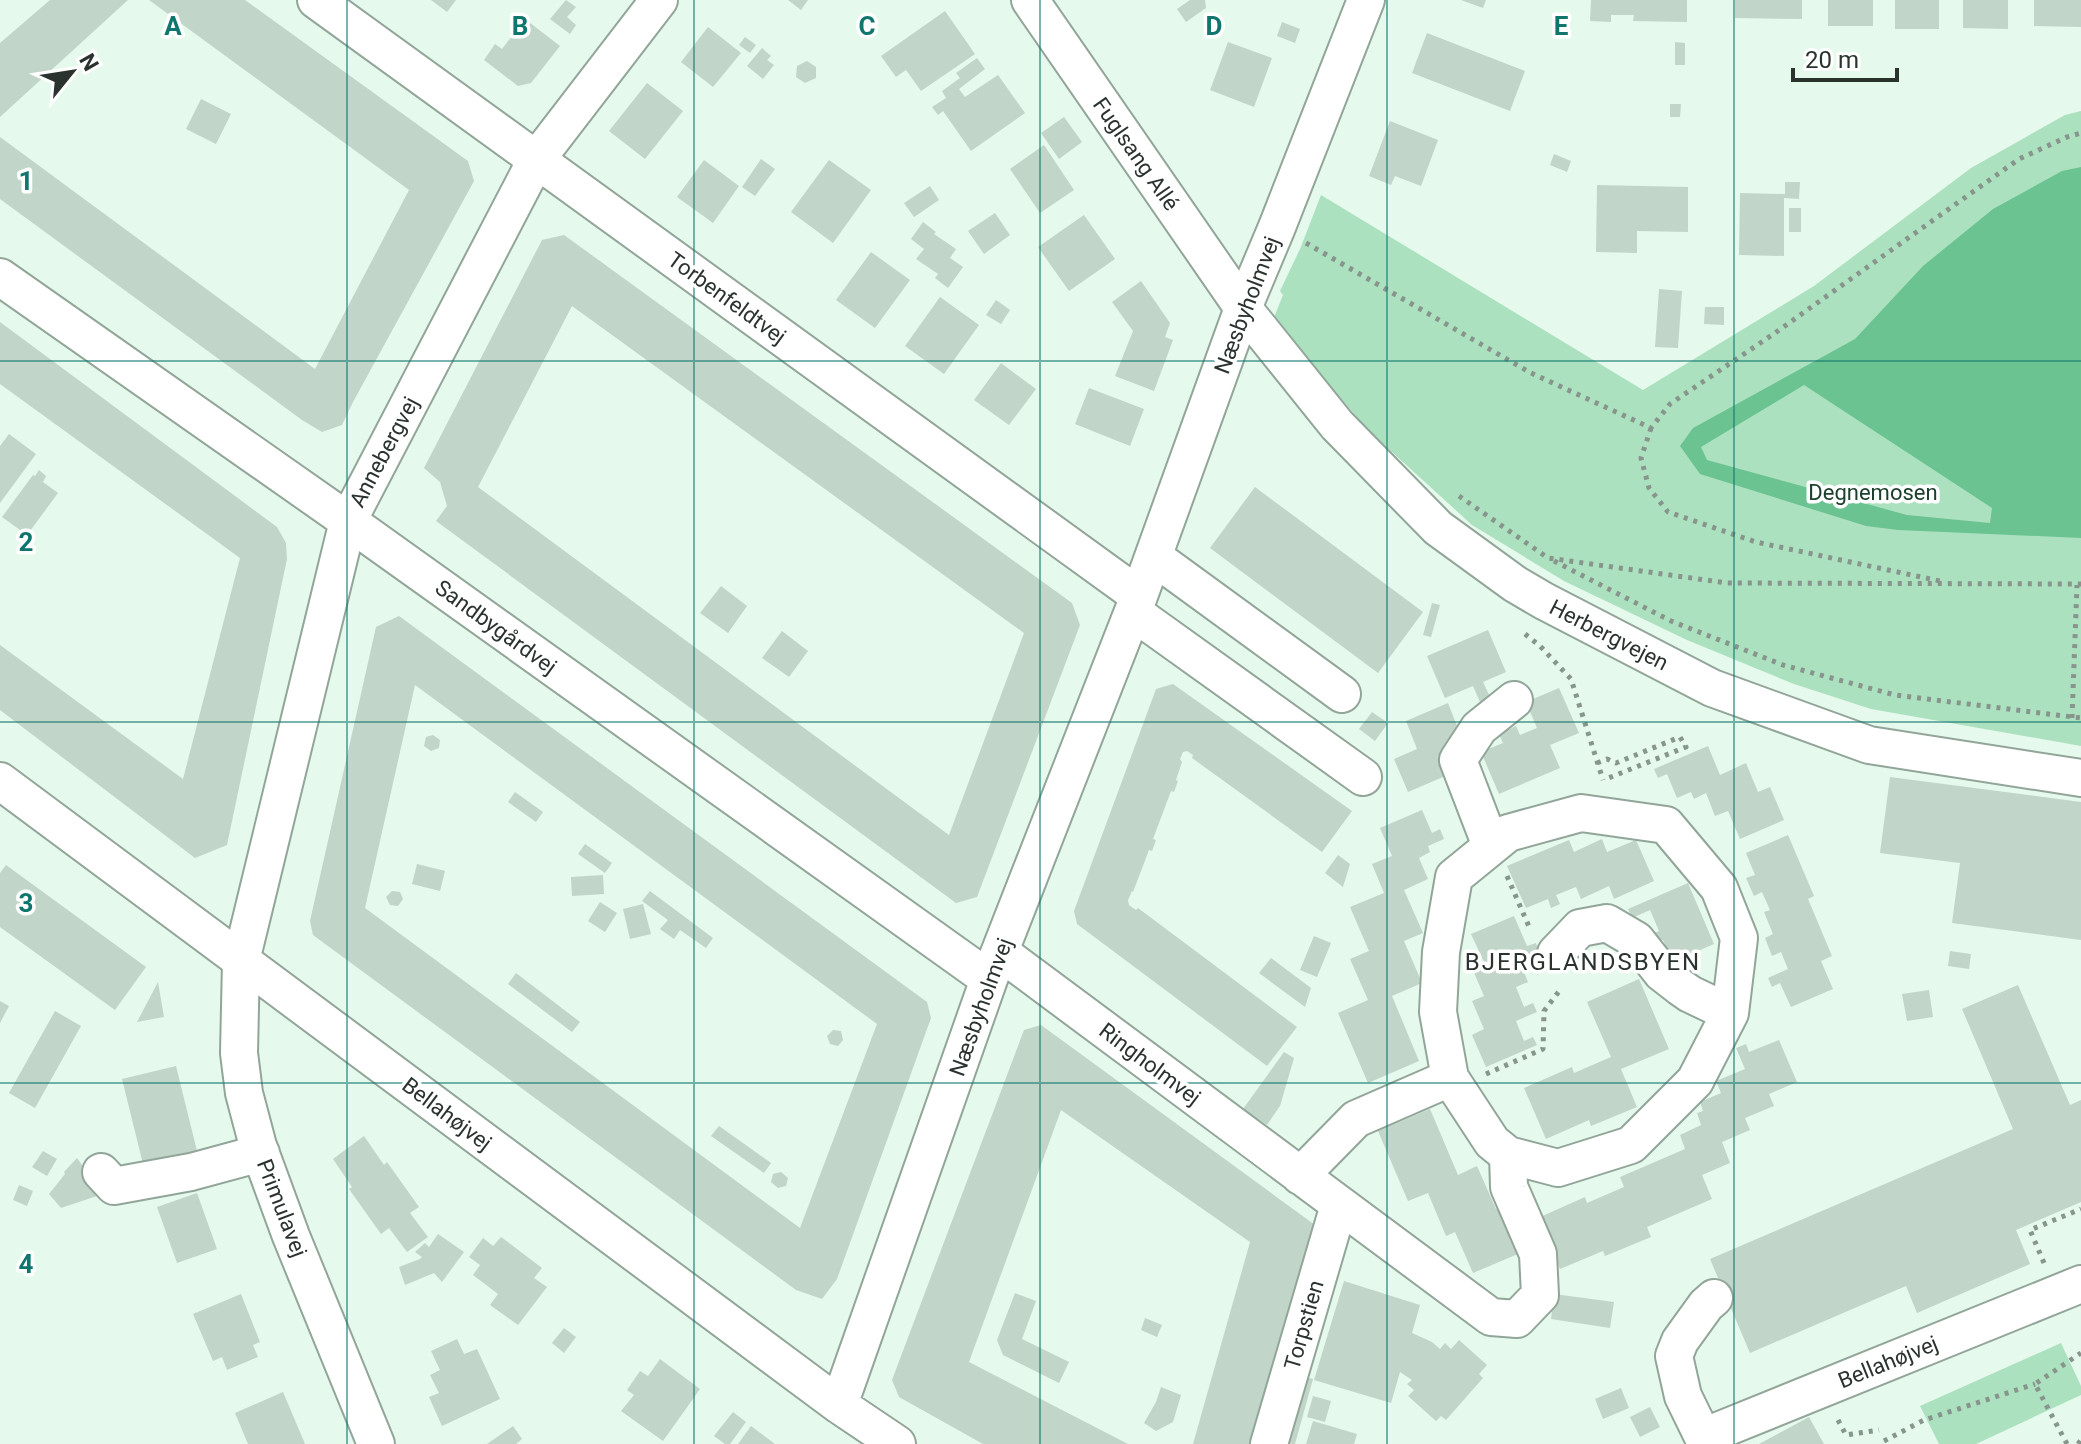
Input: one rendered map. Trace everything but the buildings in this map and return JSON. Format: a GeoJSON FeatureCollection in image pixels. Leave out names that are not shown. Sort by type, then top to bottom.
{"type":"FeatureCollection","features":[{"type":"Feature","properties":{"kind":"street","name":"Torbenfeldtvej"},"geometry":{"type":"LineString","coordinates":[[316,0],[1136,604]]}},
{"type":"Feature","properties":{"kind":"street","name":"Annebergvej"},"geometry":{"type":"LineString","coordinates":[[241,961],[348,521],[536,160],[659,0]]}},
{"type":"Feature","properties":{"kind":"street","name":"Fuglsang Allé"},"geometry":{"type":"LineString","coordinates":[[1030,0],[1243,308]]}},
{"type":"Feature","properties":{"kind":"street","name":"Næsbyholmvej"},"geometry":{"type":"LineString","coordinates":[[839,1405],[995,966],[1154,557],[1243,308],[1366,0]]}},
{"type":"Feature","properties":{"kind":"street","name":"Sandbygårdvej"},"geometry":{"type":"LineString","coordinates":[[0,277],[348,521],[995,966]]}},
{"type":"Feature","properties":{"kind":"street","name":"Herbergvejen"},"geometry":{"type":"LineString","coordinates":[[1243,308],[1337,425],[1438,528],[1515,584],[1544,601],[1712,688],[1869,745],[2081,778]]}},
{"type":"Feature","properties":{"kind":"street"},"geometry":{"type":"LineString","coordinates":[[1154,557],[1342,694]]}},
{"type":"Feature","properties":{"kind":"street"},"geometry":{"type":"LineString","coordinates":[[1136,604],[1363,777]]}},
{"type":"Feature","properties":{"kind":"street"},"geometry":{"type":"LineString","coordinates":[[1491,846],[1458,760],[1479,728],[1514,700]]}},
{"type":"Feature","properties":{"kind":"street","name":"Bellahøjvej"},"geometry":{"type":"LineString","coordinates":[[0,781],[839,1405],[897,1444]]}},
{"type":"Feature","properties":{"kind":"street"},"geometry":{"type":"LineString","coordinates":[[1581,813],[1618,818],[1666,825],[1719,888],[1739,938],[1730,1013],[1695,1081],[1631,1145],[1558,1168],[1508,1155],[1492,1142],[1450,1078],[1438,1012],[1441,952],[1454,877],[1508,833],[1581,813]]}},
{"type":"Feature","properties":{"kind":"street"},"geometry":{"type":"LineString","coordinates":[[1556,953],[1580,928],[1607,923],[1636,940],[1662,973],[1680,987],[1730,1013]]}},
{"type":"Feature","properties":{"kind":"street","name":"Primulavej"},"geometry":{"type":"LineString","coordinates":[[241,961],[239,1053],[244,1093],[261,1153],[291,1236],[376,1444]]}},
{"type":"Feature","properties":{"kind":"street","name":"Ringholmvej"},"geometry":{"type":"LineString","coordinates":[[995,966],[1300,1176],[1491,1317],[1517,1319],[1540,1295],[1538,1254],[1509,1187],[1508,1155]]}},
{"type":"Feature","properties":{"kind":"street"},"geometry":{"type":"LineString","coordinates":[[1300,1176],[1356,1119],[1450,1078]]}},
{"type":"Feature","properties":{"kind":"street"},"geometry":{"type":"LineString","coordinates":[[101,1172],[114,1186],[191,1172],[261,1153]]}},
{"type":"Feature","properties":{"kind":"street","name":"Torpstien"},"geometry":{"type":"LineString","coordinates":[[1269,1444],[1339,1205]]}},
{"type":"Feature","properties":{"kind":"street","name":"Bellahøjvej"},"geometry":{"type":"LineString","coordinates":[[1704,1440],[2069,1289]]}},
{"type":"Feature","properties":{"kind":"street"},"geometry":{"type":"LineString","coordinates":[[1704,1440],[1683,1396],[1674,1356],[1680,1341],[1714,1298]]}},
{"type":"Feature","properties":{"kind":"path"},"geometry":{"type":"LineString","coordinates":[[1952,584],[1756,542],[1668,512],[1649,488],[1641,458],[1651,428],[1670,404],[2019,159],[2081,133]]}},
{"type":"Feature","properties":{"kind":"path"},"geometry":{"type":"LineString","coordinates":[[1277,227],[1531,373],[1651,428]]}},
{"type":"Feature","properties":{"kind":"path"},"geometry":{"type":"LineString","coordinates":[[1458,495],[1548,558],[1671,621],[1783,665],[1895,695],[2081,718]]}},
{"type":"Feature","properties":{"kind":"path"},"geometry":{"type":"LineString","coordinates":[[1548,558],[1727,583],[2079,584],[2072,718]]}},
{"type":"Feature","properties":{"kind":"path"},"geometry":{"type":"LineString","coordinates":[[1515,584],[1511,622],[1540,646],[1571,679],[1618,818]]}},
{"type":"Feature","properties":{"kind":"path"},"geometry":{"type":"LineString","coordinates":[[1597,763],[1607,759],[1616,763],[1680,737],[1686,747],[1603,781]]}},
{"type":"Feature","properties":{"kind":"path"},"geometry":{"type":"LineString","coordinates":[[1511,883],[1523,914]]}},
{"type":"Feature","properties":{"kind":"path"},"geometry":{"type":"LineString","coordinates":[[1488,1074],[1543,1049],[1544,1011],[1560,990],[1556,953]]}},
{"type":"Feature","properties":{"kind":"path"},"geometry":{"type":"LineString","coordinates":[[2069,1289],[2030,1230],[2081,1209]]}},
{"type":"Feature","properties":{"kind":"path"},"geometry":{"type":"LineString","coordinates":[[1884,1441],[1924,1420],[2035,1384],[2081,1353]]}},
{"type":"Feature","properties":{"kind":"path"},"geometry":{"type":"LineString","coordinates":[[2035,1384],[2067,1444]]}},
{"type":"Feature","properties":{"kind":"path"},"geometry":{"type":"LineString","coordinates":[[1842,1426],[1846,1435],[1879,1430]]}},
{"type":"Feature","properties":{"kind":"green space","name":"Degnemosen"},"geometry":{"type":"Polygon","coordinates":[[[2081,111],[2081,746],[1871,709],[1794,684],[1687,640],[1564,581],[1472,525],[1370,432],[1273,320],[1283,295],[1280,291],[1321,195],[1643,390],[1814,286],[1971,168],[2065,115],[2081,111]]]}},
{"type":"Feature","properties":{"kind":"green space"},"geometry":{"type":"Polygon","coordinates":[[[2061,1343],[2081,1386],[2081,1395],[1976,1444],[1939,1444],[1920,1406],[2061,1343]]]}},
{"type":"Feature","properties":{"kind":"shaded area","name":"Degnemosen"},"geometry":{"type":"Polygon","coordinates":[[[2081,167],[2081,538],[1866,526],[1700,474],[1680,446],[1693,428],[1855,339],[1923,266],[1993,209],[2062,171],[2081,167]],[[1804,385],[1701,447],[1707,460],[1907,515],[1990,523],[1992,508],[1804,385]]]}},
{"type":"Feature","properties":{"kind":"district","name":"BJERGLANDSBYEN"},"geometry":{"type":"Point","coordinates":[1583,962]}}]}
